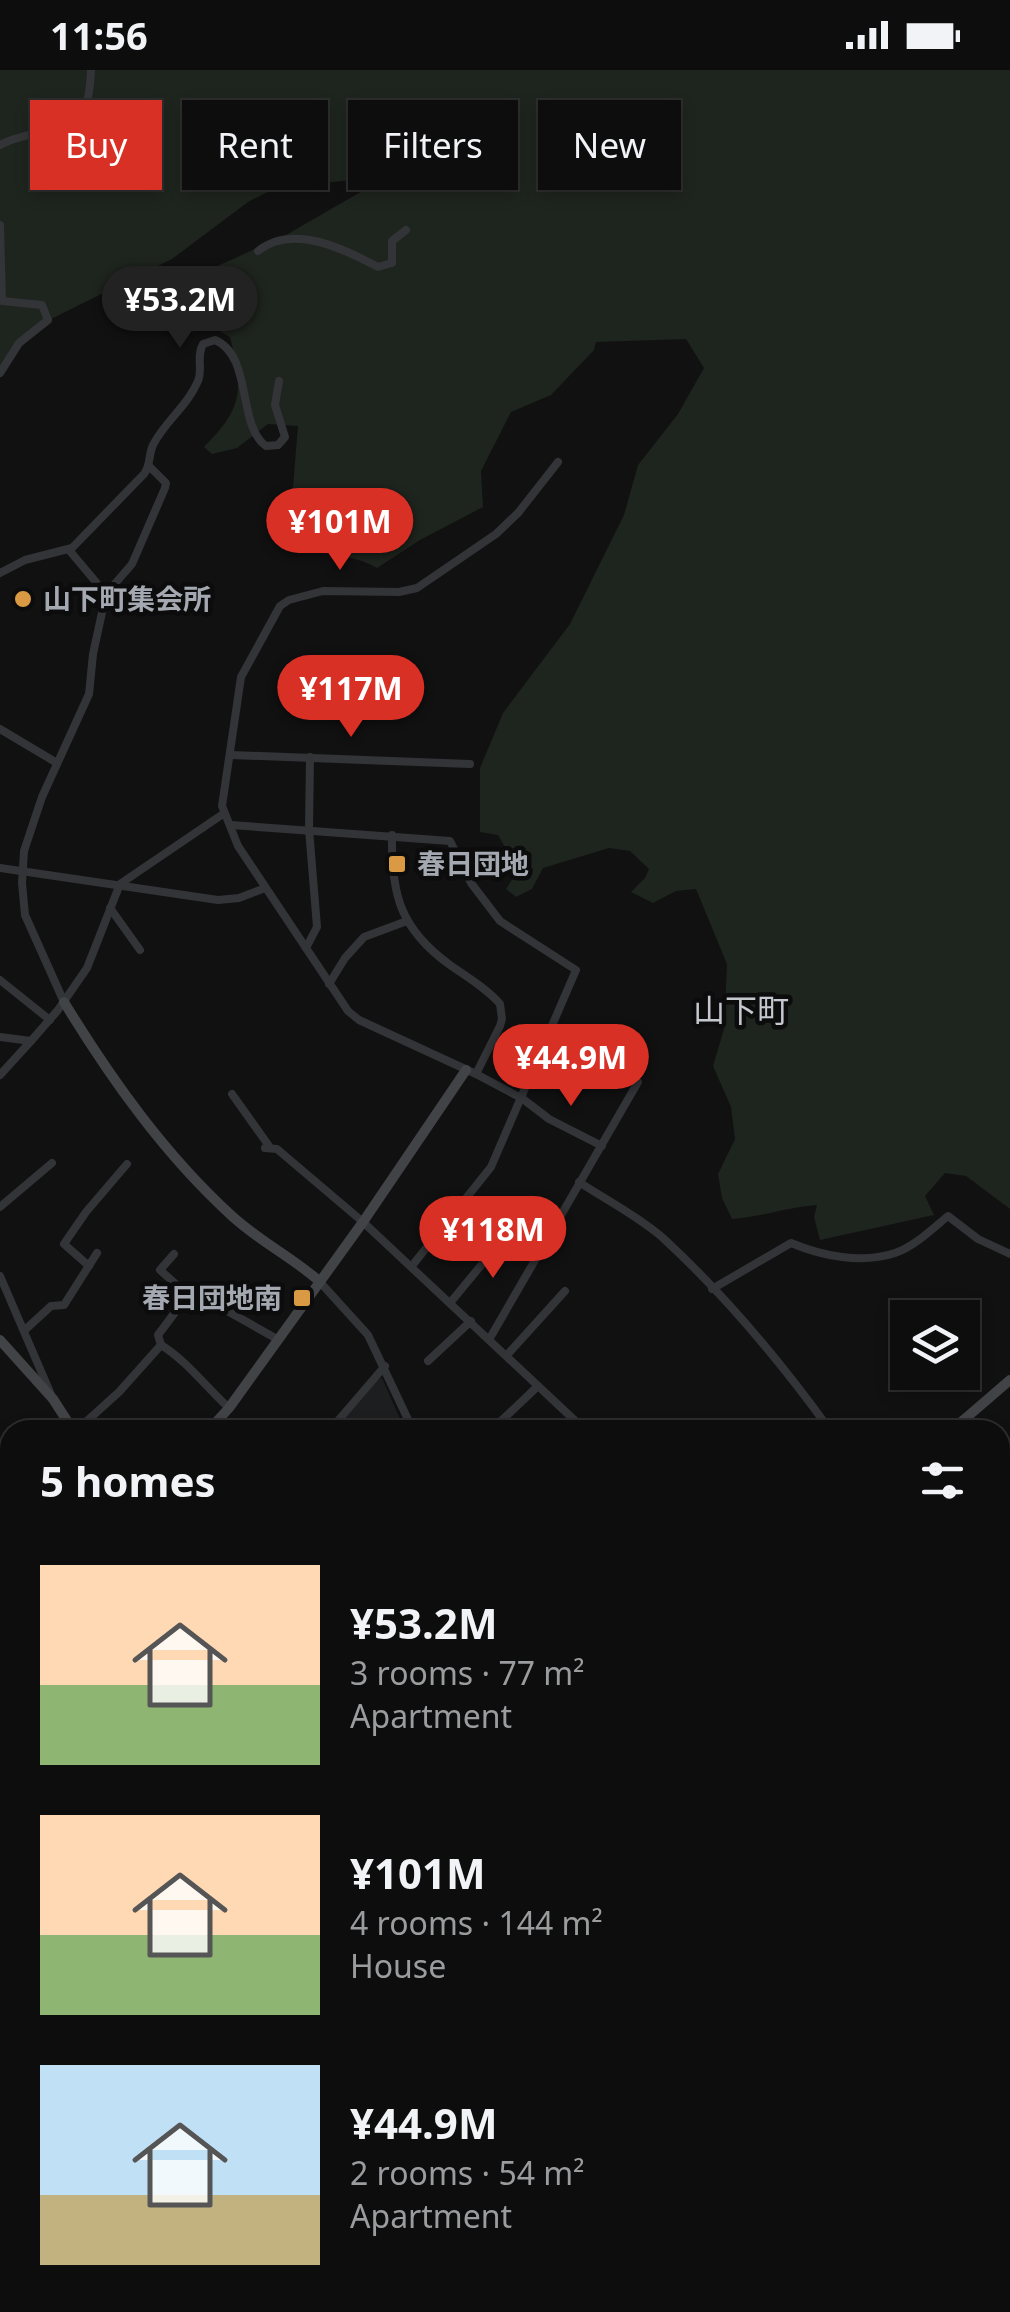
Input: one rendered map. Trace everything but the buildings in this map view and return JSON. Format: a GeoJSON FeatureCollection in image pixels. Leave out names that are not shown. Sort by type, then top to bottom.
{"type":"FeatureCollection","features":[{"type":"Feature","properties":{"kind":"street"},"geometry":{"type":"LineString","coordinates":[[0,145],[24,136],[61,133],[73,126],[84,112],[91,70]]}},
{"type":"Feature","properties":{"kind":"street"},"geometry":{"type":"LineString","coordinates":[[0,225],[2,301],[42,305],[48,320],[19,343],[0,373]]}},
{"type":"Feature","properties":{"kind":"street"},"geometry":{"type":"LineString","coordinates":[[258,251],[278,243],[314,239],[378,267],[387,266],[392,263],[392,241],[406,230]]}},
{"type":"Feature","properties":{"kind":"street"},"geometry":{"type":"LineString","coordinates":[[0,573],[25,560],[70,550],[150,467],[150,452],[156,440],[166,423],[182,410],[200,377],[198,359],[202,344],[215,340],[230,350],[254,431],[266,446],[278,445],[284,437],[275,406],[279,382]]}},
{"type":"Feature","properties":{"kind":"street"},"geometry":{"type":"LineString","coordinates":[[558,462],[496,534],[417,588],[399,592],[323,591],[284,602],[241,677],[222,802],[238,846],[348,1011],[359,1020],[523,1099],[549,1119],[602,1146]]}},
{"type":"Feature","properties":{"kind":"street"},"geometry":{"type":"LineString","coordinates":[[150,467],[166,483],[165,488],[132,564],[106,594],[89,694],[29,829],[22,870],[29,928],[64,1002],[135,1109],[201,1184],[252,1234],[319,1281],[368,1334],[409,1420]]}},
{"type":"Feature","properties":{"kind":"street"},"geometry":{"type":"LineString","coordinates":[[70,550],[106,594]]}},
{"type":"Feature","properties":{"kind":"street"},"geometry":{"type":"LineString","coordinates":[[0,729],[57,764]]}},
{"type":"Feature","properties":{"kind":"street"},"geometry":{"type":"LineString","coordinates":[[231,755],[470,764]]}},
{"type":"Feature","properties":{"kind":"street"},"geometry":{"type":"LineString","coordinates":[[306,948],[317,927],[309,829],[310,757]]}},
{"type":"Feature","properties":{"kind":"street"},"geometry":{"type":"LineString","coordinates":[[0,1075],[50,1020],[87,968],[120,884],[224,814]]}},
{"type":"Feature","properties":{"kind":"street"},"geometry":{"type":"LineString","coordinates":[[231,824],[450,841],[471,883],[500,921],[576,970],[523,1099],[486,1175],[410,1267]]}},
{"type":"Feature","properties":{"kind":"street"},"geometry":{"type":"LineString","coordinates":[[218,1420],[471,1072],[500,1026],[500,1004],[426,946],[408,921],[392,880],[392,835]]}},
{"type":"Feature","properties":{"kind":"street"},"geometry":{"type":"LineString","coordinates":[[0,868],[230,900],[266,888]]}},
{"type":"Feature","properties":{"kind":"street"},"geometry":{"type":"LineString","coordinates":[[110,908],[140,950]]}},
{"type":"Feature","properties":{"kind":"street"},"geometry":{"type":"LineString","coordinates":[[329,984],[364,937],[408,921]]}},
{"type":"Feature","properties":{"kind":"street"},"geometry":{"type":"LineString","coordinates":[[0,980],[50,1020]]}},
{"type":"Feature","properties":{"kind":"street"},"geometry":{"type":"LineString","coordinates":[[0,1037],[31,1040]]}},
{"type":"Feature","properties":{"kind":"street"},"geometry":{"type":"LineString","coordinates":[[490,1338],[638,1082]]}},
{"type":"Feature","properties":{"kind":"street"},"geometry":{"type":"LineString","coordinates":[[232,1094],[267,1147],[300,1167],[363,1222],[574,1420]]}},
{"type":"Feature","properties":{"kind":"street"},"geometry":{"type":"LineString","coordinates":[[0,1206],[52,1163]]}},
{"type":"Feature","properties":{"kind":"street"},"geometry":{"type":"LineString","coordinates":[[88,1266],[64,1244],[127,1164]]}},
{"type":"Feature","properties":{"kind":"street"},"geometry":{"type":"LineString","coordinates":[[580,1182],[661,1236],[739,1320],[757,1332],[823,1420]]}},
{"type":"Feature","properties":{"kind":"street"},"geometry":{"type":"LineString","coordinates":[[712,1289],[791,1243],[830,1256],[894,1253],[948,1216],[978,1239],[1010,1254]]}},
{"type":"Feature","properties":{"kind":"street"},"geometry":{"type":"LineString","coordinates":[[450,1303],[506,1234]]}},
{"type":"Feature","properties":{"kind":"street"},"geometry":{"type":"LineString","coordinates":[[26,1329],[52,1306],[64,1305],[97,1253]]}},
{"type":"Feature","properties":{"kind":"street"},"geometry":{"type":"LineString","coordinates":[[174,1254],[160,1270],[188,1295],[158,1335],[160,1345],[178,1356],[228,1408]]}},
{"type":"Feature","properties":{"kind":"street"},"geometry":{"type":"LineString","coordinates":[[0,1276],[67,1420]]}},
{"type":"Feature","properties":{"kind":"street"},"geometry":{"type":"LineString","coordinates":[[506,1355],[566,1291]]}},
{"type":"Feature","properties":{"kind":"street"},"geometry":{"type":"LineString","coordinates":[[222,1308],[277,1340]]}},
{"type":"Feature","properties":{"kind":"street"},"geometry":{"type":"LineString","coordinates":[[428,1360],[471,1322]]}},
{"type":"Feature","properties":{"kind":"street"},"geometry":{"type":"LineString","coordinates":[[0,1340],[54,1399]]}},
{"type":"Feature","properties":{"kind":"street"},"geometry":{"type":"LineString","coordinates":[[83,1420],[118,1392],[160,1345]]}},
{"type":"Feature","properties":{"kind":"street"},"geometry":{"type":"LineString","coordinates":[[339,1420],[385,1366]]}},
{"type":"Feature","properties":{"kind":"street"},"geometry":{"type":"LineString","coordinates":[[964,1420],[1010,1380]]}},
{"type":"Feature","properties":{"kind":"street"},"geometry":{"type":"LineString","coordinates":[[503,1420],[538,1386]]}},
{"type":"Feature","properties":{"kind":"shaded area"},"geometry":{"type":"Polygon","coordinates":[[[0,70],[1010,70],[1010,1209],[966,1176],[945,1173],[925,1196],[934,1215],[820,1240],[814,1217],[817,1205],[732,1219],[722,1198],[718,1174],[735,1139],[731,1107],[713,1066],[724,1029],[727,964],[696,889],[676,891],[653,903],[631,892],[649,869],[630,851],[609,848],[543,868],[532,889],[516,897],[506,889],[518,870],[498,835],[480,832],[480,768],[503,713],[570,624],[624,515],[638,465],[678,414],[704,368],[686,339],[596,342],[594,350],[551,395],[511,412],[481,471],[483,507],[377,568],[314,550],[292,539],[300,515],[292,499],[298,426],[268,424],[237,448],[212,454],[204,447],[227,420],[237,397],[234,355],[230,337],[216,329],[170,334],[177,325],[169,288],[286,235],[364,190],[518,190],[518,100],[348,100],[348,180],[328,183],[328,100],[182,100],[182,190],[271,190],[248,202],[172,259],[49,320],[23,340],[0,372],[0,70]]]}},
{"type":"Feature","properties":{"kind":"shaded area"},"geometry":{"type":"Polygon","coordinates":[[[382,1378],[401,1420],[344,1420],[382,1378]]]}},
{"type":"Feature","properties":{"kind":"place","name":"山下町集会所"},"geometry":{"type":"Point","coordinates":[23,599]}},
{"type":"Feature","properties":{"kind":"place","name":"春日団地"},"geometry":{"type":"Point","coordinates":[397,864]}},
{"type":"Feature","properties":{"kind":"place","name":"春日団地南"},"geometry":{"type":"Point","coordinates":[302,1298]}},
{"type":"Feature","properties":{"kind":"district","name":"山下町"},"geometry":{"type":"Point","coordinates":[741,1011]}}]}
